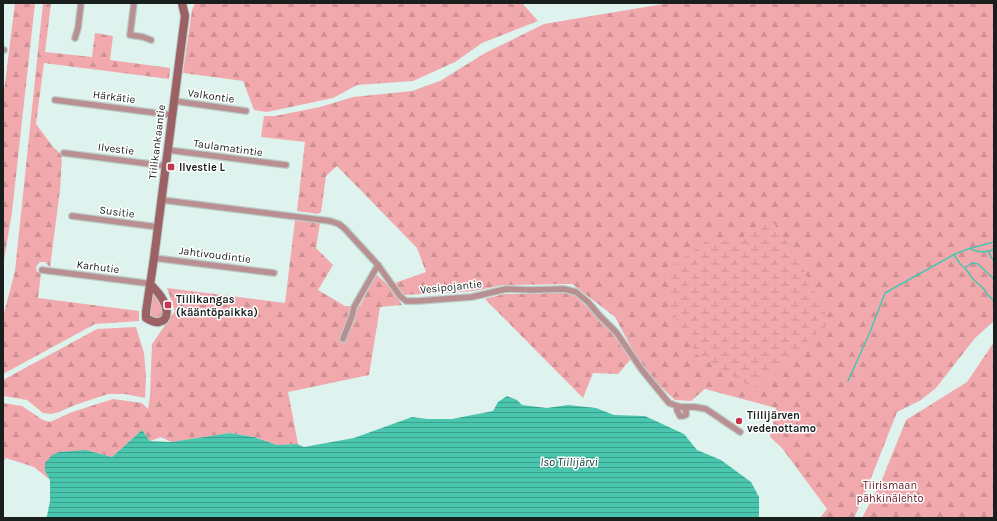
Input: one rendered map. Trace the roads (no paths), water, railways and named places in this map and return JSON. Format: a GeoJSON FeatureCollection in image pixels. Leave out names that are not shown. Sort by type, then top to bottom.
{"type":"FeatureCollection","features":[{"type":"Feature","properties":{"kind":"street"},"geometry":{"type":"LineString","coordinates":[[75,38],[78,28],[81,3]]}},
{"type":"Feature","properties":{"kind":"street"},"geometry":{"type":"LineString","coordinates":[[134,3],[130,35],[151,40]]}},
{"type":"Feature","properties":{"kind":"street","name":"Tiilikankaantie"},"geometry":{"type":"LineString","coordinates":[[150,284],[185,16],[182,3]]}},
{"type":"Feature","properties":{"kind":"street","name":"Härkätie"},"geometry":{"type":"LineString","coordinates":[[55,100],[172,114]]}},
{"type":"Feature","properties":{"kind":"street","name":"Valkontie"},"geometry":{"type":"LineString","coordinates":[[174,101],[246,111]]}},
{"type":"Feature","properties":{"kind":"street","name":"Taulamatintie"},"geometry":{"type":"LineString","coordinates":[[168,150],[286,165]]}},
{"type":"Feature","properties":{"kind":"street","name":"Ilvestie"},"geometry":{"type":"LineString","coordinates":[[64,153],[166,166]]}},
{"type":"Feature","properties":{"kind":"street","name":"Vesipojantie"},"geometry":{"type":"LineString","coordinates":[[162,200],[330,221],[339,224],[378,265],[400,296],[406,301],[472,297],[506,289],[564,289],[576,292],[588,302],[616,332],[648,379],[669,403],[677,406],[706,409],[740,432]]}},
{"type":"Feature","properties":{"kind":"street","name":"Susitie"},"geometry":{"type":"LineString","coordinates":[[72,216],[158,227]]}},
{"type":"Feature","properties":{"kind":"street","name":"Jahtivoudintie"},"geometry":{"type":"LineString","coordinates":[[154,258],[274,273]]}},
{"type":"Feature","properties":{"kind":"street"},"geometry":{"type":"LineString","coordinates":[[343,339],[354,307],[378,265]]}},
{"type":"Feature","properties":{"kind":"street","name":"Karhutie"},"geometry":{"type":"LineString","coordinates":[[42,270],[150,284]]}},
{"type":"Feature","properties":{"kind":"street","name":"Vesipojantie"},"geometry":{"type":"LineString","coordinates":[[677,406],[680,416],[686,415],[684,407]]}},
{"type":"Feature","properties":{"kind":"water","name":"Iso Tiilijärvi"},"geometry":{"type":"Polygon","coordinates":[[[507,396],[517,400],[522,405],[547,408],[568,405],[596,408],[614,415],[645,416],[684,434],[697,450],[721,460],[751,482],[759,497],[759,518],[45,518],[47,516],[50,501],[50,480],[45,471],[45,463],[52,455],[59,452],[86,450],[112,457],[142,430],[150,441],[171,442],[230,433],[254,437],[277,445],[297,444],[304,447],[354,438],[412,417],[427,419],[452,419],[493,411],[498,402],[507,396]]]}},
{"type":"Feature","properties":{"kind":"waterway"},"geometry":{"type":"LineString","coordinates":[[848,381],[870,332],[885,293],[955,254],[994,242]]}},
{"type":"Feature","properties":{"kind":"waterway"},"geometry":{"type":"LineString","coordinates":[[971,249],[982,252],[994,249]]}},
{"type":"Feature","properties":{"kind":"waterway"},"geometry":{"type":"LineString","coordinates":[[989,251],[989,254],[994,261]]}},
{"type":"Feature","properties":{"kind":"waterway"},"geometry":{"type":"LineString","coordinates":[[954,255],[973,279],[994,301]]}},
{"type":"Feature","properties":{"kind":"waterway"},"geometry":{"type":"LineString","coordinates":[[966,267],[972,263],[978,264],[994,279]]}},
{"type":"Feature","properties":{"kind":"place","name":"Ilvestie L"},"geometry":{"type":"Point","coordinates":[171,167]}},
{"type":"Feature","properties":{"kind":"place","name":"Tiilikangas (kääntöpaikka)"},"geometry":{"type":"Point","coordinates":[168,305]}},
{"type":"Feature","properties":{"kind":"place","name":"Tiilijärven vedenottamo"},"geometry":{"type":"Point","coordinates":[739,421]}},
{"type":"Feature","properties":{"kind":"park label","name":"Tiirismaan pähkinälehto"},"geometry":{"type":"Point","coordinates":[890,491]}}]}
